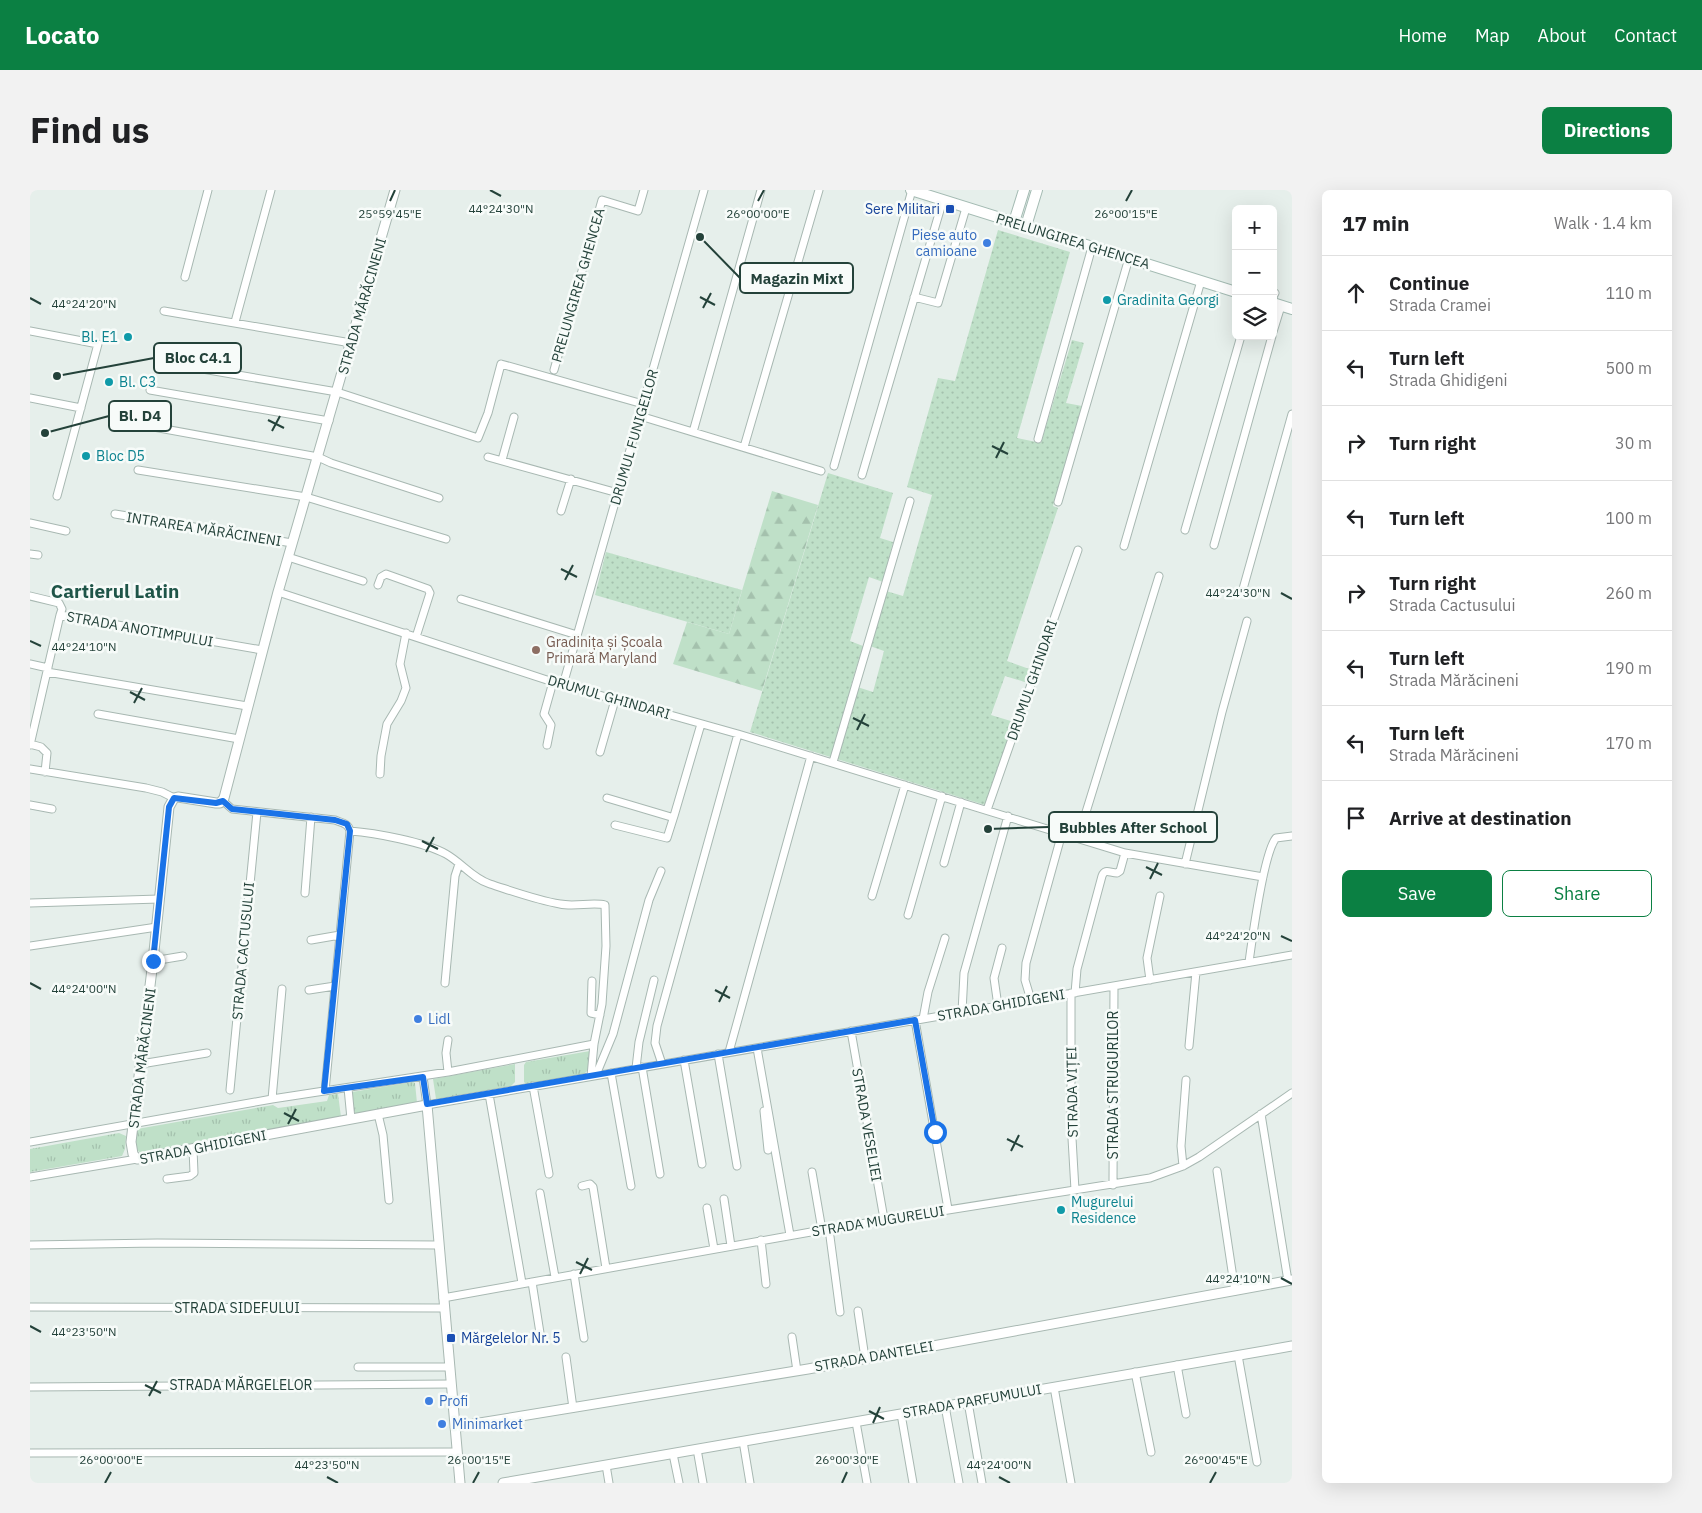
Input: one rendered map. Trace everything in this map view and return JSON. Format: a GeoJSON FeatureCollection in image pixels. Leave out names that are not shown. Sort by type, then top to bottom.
{"type":"FeatureCollection","features":[{"type":"Feature","properties":{"kind":"main road","name":"PRELUNGIREA GHENCEA"},"geometry":{"type":"LineString","coordinates":[[912,190],[1232,291]]}},
{"type":"Feature","properties":{"kind":"main road"},"geometry":{"type":"LineString","coordinates":[[1014,222],[1024,190]]}},
{"type":"Feature","properties":{"kind":"main road"},"geometry":{"type":"LineString","coordinates":[[1026,226],[1037,190]]}},
{"type":"Feature","properties":{"kind":"main road"},"geometry":{"type":"LineString","coordinates":[[1277,301],[1292,309]]}},
{"type":"Feature","properties":{"kind":"street"},"geometry":{"type":"LineString","coordinates":[[185,277],[208,190]]}},
{"type":"Feature","properties":{"kind":"street"},"geometry":{"type":"LineString","coordinates":[[235,322],[271,190]]}},
{"type":"Feature","properties":{"kind":"street","name":"STRADA MĂRĂCINENI"},"geometry":{"type":"LineString","coordinates":[[223,801],[288,556],[395,190]]}},
{"type":"Feature","properties":{"kind":"street","name":"PRELUNGIREA GHENCEA"},"geometry":{"type":"LineString","coordinates":[[554,370],[602,200],[638,211],[644,190]]}},
{"type":"Feature","properties":{"kind":"street","name":"DRUMUL FUNIGEILOR"},"geometry":{"type":"LineString","coordinates":[[563,685],[704,190]]}},
{"type":"Feature","properties":{"kind":"street"},"geometry":{"type":"LineString","coordinates":[[693,432],[761,190]]}},
{"type":"Feature","properties":{"kind":"street"},"geometry":{"type":"LineString","coordinates":[[744,447],[819,190]]}},
{"type":"Feature","properties":{"kind":"street"},"geometry":{"type":"LineString","coordinates":[[834,466],[912,190]]}},
{"type":"Feature","properties":{"kind":"street"},"geometry":{"type":"LineString","coordinates":[[862,475],[943,200]]}},
{"type":"Feature","properties":{"kind":"street"},"geometry":{"type":"LineString","coordinates":[[914,297],[938,303],[966,208]]}},
{"type":"Feature","properties":{"kind":"street"},"geometry":{"type":"LineString","coordinates":[[1038,439],[1092,247]]}},
{"type":"Feature","properties":{"kind":"street"},"geometry":{"type":"LineString","coordinates":[[1058,502],[1129,258]]}},
{"type":"Feature","properties":{"kind":"street"},"geometry":{"type":"LineString","coordinates":[[1124,546],[1201,281]]}},
{"type":"Feature","properties":{"kind":"street"},"geometry":{"type":"LineString","coordinates":[[164,311],[352,342]]}},
{"type":"Feature","properties":{"kind":"street"},"geometry":{"type":"LineString","coordinates":[[30,331],[98,344],[57,496]]}},
{"type":"Feature","properties":{"kind":"street"},"geometry":{"type":"LineString","coordinates":[[1184,530],[1241,340]]}},
{"type":"Feature","properties":{"kind":"street"},"geometry":{"type":"LineString","coordinates":[[1214,545],[1271,340]]}},
{"type":"Feature","properties":{"kind":"street","name":"STRADA MĂRĂCINENI"},"geometry":{"type":"LineString","coordinates":[[179,365],[337,392],[478,438],[488,413],[502,364],[643,404]]}},
{"type":"Feature","properties":{"kind":"street"},"geometry":{"type":"LineString","coordinates":[[150,390],[329,421]]}},
{"type":"Feature","properties":{"kind":"street"},"geometry":{"type":"LineString","coordinates":[[30,398],[81,408]]}},
{"type":"Feature","properties":{"kind":"street"},"geometry":{"type":"LineString","coordinates":[[1242,589],[1292,414]]}},
{"type":"Feature","properties":{"kind":"street"},"geometry":{"type":"LineString","coordinates":[[502,460],[514,416]]}},
{"type":"Feature","properties":{"kind":"street"},"geometry":{"type":"LineString","coordinates":[[640,416],[821,471]]}},
{"type":"Feature","properties":{"kind":"street"},"geometry":{"type":"LineString","coordinates":[[126,422],[318,457],[331,463],[439,498]]}},
{"type":"Feature","properties":{"kind":"street"},"geometry":{"type":"LineString","coordinates":[[488,457],[618,493]]}},
{"type":"Feature","properties":{"kind":"street"},"geometry":{"type":"LineString","coordinates":[[138,470],[306,497],[446,539]]}},
{"type":"Feature","properties":{"kind":"street"},"geometry":{"type":"LineString","coordinates":[[562,511],[570,479]]}},
{"type":"Feature","properties":{"kind":"street"},"geometry":{"type":"LineString","coordinates":[[833,762],[910,501]]}},
{"type":"Feature","properties":{"kind":"street","name":"INTRAREA MĂRĂCINENI"},"geometry":{"type":"LineString","coordinates":[[115,514],[292,543]]}},
{"type":"Feature","properties":{"kind":"street"},"geometry":{"type":"LineString","coordinates":[[30,524],[66,531]]}},
{"type":"Feature","properties":{"kind":"street","name":"DRUMUL GHINDARI"},"geometry":{"type":"LineString","coordinates":[[988,810],[1078,550]]}},
{"type":"Feature","properties":{"kind":"street"},"geometry":{"type":"LineString","coordinates":[[288,556],[363,581]]}},
{"type":"Feature","properties":{"kind":"street"},"geometry":{"type":"LineString","coordinates":[[378,585],[381,577],[386,574],[428,589],[430,593],[416,637]]}},
{"type":"Feature","properties":{"kind":"street"},"geometry":{"type":"LineString","coordinates":[[1078,838],[1159,576]]}},
{"type":"Feature","properties":{"kind":"street","name":"DRUMUL GHINDARI"},"geometry":{"type":"LineString","coordinates":[[278,592],[553,682],[833,762],[1125,853],[1264,877]]}},
{"type":"Feature","properties":{"kind":"street","name":"STRADA ANOTIMPULUI"},"geometry":{"type":"LineString","coordinates":[[30,596],[59,603],[62,609],[60,615],[262,650]]}},
{"type":"Feature","properties":{"kind":"street"},"geometry":{"type":"LineString","coordinates":[[461,599],[578,635]]}},
{"type":"Feature","properties":{"kind":"street"},"geometry":{"type":"LineString","coordinates":[[45,772],[47,753],[41,747],[30,744],[33,720],[60,615]]}},
{"type":"Feature","properties":{"kind":"street"},"geometry":{"type":"LineString","coordinates":[[1185,864],[1222,712],[1247,621]]}},
{"type":"Feature","properties":{"kind":"street"},"geometry":{"type":"LineString","coordinates":[[380,774],[381,756],[387,724],[401,701],[406,688],[400,664],[406,633]]}},
{"type":"Feature","properties":{"kind":"street"},"geometry":{"type":"LineString","coordinates":[[30,664],[47,670],[247,706]]}},
{"type":"Feature","properties":{"kind":"street"},"geometry":{"type":"LineString","coordinates":[[547,744],[551,725],[544,714],[553,682]]}},
{"type":"Feature","properties":{"kind":"street"},"geometry":{"type":"LineString","coordinates":[[600,752],[615,700]]}},
{"type":"Feature","properties":{"kind":"street"},"geometry":{"type":"LineString","coordinates":[[98,714],[239,739]]}},
{"type":"Feature","properties":{"kind":"street"},"geometry":{"type":"LineString","coordinates":[[615,824],[667,838],[701,724]]}},
{"type":"Feature","properties":{"kind":"street"},"geometry":{"type":"LineString","coordinates":[[662,1064],[655,1043],[656,1026],[738,734]]}},
{"type":"Feature","properties":{"kind":"street"},"geometry":{"type":"LineString","coordinates":[[729,1052],[810,756]]}},
{"type":"Feature","properties":{"kind":"street"},"geometry":{"type":"LineString","coordinates":[[30,769],[146,788],[162,792],[174,798],[216,803],[223,801],[232,809],[335,820],[348,828],[428,846],[444,853],[473,876],[488,883],[547,901],[573,906],[605,905],[606,946],[602,1004],[594,1044],[594,1076]]}},
{"type":"Feature","properties":{"kind":"street"},"geometry":{"type":"LineString","coordinates":[[872,896],[905,785]]}},
{"type":"Feature","properties":{"kind":"street"},"geometry":{"type":"LineString","coordinates":[[908,915],[942,796]]}},
{"type":"Feature","properties":{"kind":"street","name":"STRADA MĂRĂCINENI"},"geometry":{"type":"LineString","coordinates":[[136,1159],[131,1142],[142,1064],[169,807],[174,798]]}},
{"type":"Feature","properties":{"kind":"street"},"geometry":{"type":"LineString","coordinates":[[607,798],[671,817],[674,816]]}},
{"type":"Feature","properties":{"kind":"street"},"geometry":{"type":"LineString","coordinates":[[944,863],[961,802]]}},
{"type":"Feature","properties":{"kind":"street"},"geometry":{"type":"LineString","coordinates":[[30,805],[52,810]]}},
{"type":"Feature","properties":{"kind":"street","name":"STRADA CACTUSULUI"},"geometry":{"type":"LineString","coordinates":[[230,1090],[257,812]]}},
{"type":"Feature","properties":{"kind":"street"},"geometry":{"type":"LineString","coordinates":[[962,1012],[964,973],[1008,816]]}},
{"type":"Feature","properties":{"kind":"street"},"geometry":{"type":"LineString","coordinates":[[305,893],[311,817]]}},
{"type":"Feature","properties":{"kind":"street"},"geometry":{"type":"LineString","coordinates":[[324,1091],[340,935],[348,828]]}},
{"type":"Feature","properties":{"kind":"street"},"geometry":{"type":"LineString","coordinates":[[1031,1000],[1025,980],[1026,963],[1062,833]]}},
{"type":"Feature","properties":{"kind":"street"},"geometry":{"type":"LineString","coordinates":[[1248,962],[1264,877],[1274,840],[1276,838],[1292,836]]}},
{"type":"Feature","properties":{"kind":"street"},"geometry":{"type":"LineString","coordinates":[[1073,993],[1077,969],[1102,876],[1106,871],[1117,873],[1120,871],[1125,853]]}},
{"type":"Feature","properties":{"kind":"street"},"geometry":{"type":"LineString","coordinates":[[444,983],[455,876],[459,864]]}},
{"type":"Feature","properties":{"kind":"street"},"geometry":{"type":"LineString","coordinates":[[594,1076],[613,1034],[650,900],[661,871]]}},
{"type":"Feature","properties":{"kind":"street"},"geometry":{"type":"LineString","coordinates":[[1150,980],[1147,958],[1160,896]]}},
{"type":"Feature","properties":{"kind":"street"},"geometry":{"type":"LineString","coordinates":[[30,903],[159,899]]}},
{"type":"Feature","properties":{"kind":"street"},"geometry":{"type":"LineString","coordinates":[[30,946],[157,927]]}},
{"type":"Feature","properties":{"kind":"street"},"geometry":{"type":"LineString","coordinates":[[311,940],[340,935]]}},
{"type":"Feature","properties":{"kind":"street"},"geometry":{"type":"LineString","coordinates":[[945,938],[919,1020],[948,1209]]}},
{"type":"Feature","properties":{"kind":"street"},"geometry":{"type":"LineString","coordinates":[[998,1006],[994,978],[1002,948]]}},
{"type":"Feature","properties":{"kind":"street","name":"STRADA GHIDIGENI"},"geometry":{"type":"LineString","coordinates":[[30,1177],[193,1149],[427,1104],[1292,955]]}},
{"type":"Feature","properties":{"kind":"street"},"geometry":{"type":"LineString","coordinates":[[153,961],[183,956]]}},
{"type":"Feature","properties":{"kind":"street"},"geometry":{"type":"LineString","coordinates":[[1189,1046],[1196,972]]}},
{"type":"Feature","properties":{"kind":"street"},"geometry":{"type":"LineString","coordinates":[[654,980],[639,1042],[639,1068],[660,1174]]}},
{"type":"Feature","properties":{"kind":"street"},"geometry":{"type":"LineString","coordinates":[[592,981],[591,1013],[600,1015]]}},
{"type":"Feature","properties":{"kind":"street"},"geometry":{"type":"LineString","coordinates":[[309,990],[335,986]]}},
{"type":"Feature","properties":{"kind":"street","name":"STRADA STRUGURILOR"},"geometry":{"type":"LineString","coordinates":[[1113,1185],[1114,986]]}},
{"type":"Feature","properties":{"kind":"street"},"geometry":{"type":"LineString","coordinates":[[272,1100],[282,989]]}},
{"type":"Feature","properties":{"kind":"street","name":"STRADA VIȚEI"},"geometry":{"type":"LineString","coordinates":[[1073,993],[1071,1121],[1075,1190]]}},
{"type":"Feature","properties":{"kind":"street","name":"STRADA VESELIEI"},"geometry":{"type":"LineString","coordinates":[[851,1031],[884,1220]]}},
{"type":"Feature","properties":{"kind":"street"},"geometry":{"type":"LineString","coordinates":[[448,1040],[446,1060],[448,1072]]}},
{"type":"Feature","properties":{"kind":"street"},"geometry":{"type":"LineString","coordinates":[[30,1142],[324,1091],[423,1077],[594,1044]]}},
{"type":"Feature","properties":{"kind":"street"},"geometry":{"type":"LineString","coordinates":[[755,1048],[768,1150]]}},
{"type":"Feature","properties":{"kind":"street"},"geometry":{"type":"LineString","coordinates":[[755,1048],[790,1235]]}},
{"type":"Feature","properties":{"kind":"street"},"geometry":{"type":"LineString","coordinates":[[142,1064],[207,1053]]}},
{"type":"Feature","properties":{"kind":"street"},"geometry":{"type":"LineString","coordinates":[[718,1054],[737,1166]]}},
{"type":"Feature","properties":{"kind":"street"},"geometry":{"type":"LineString","coordinates":[[684,1060],[702,1164]]}},
{"type":"Feature","properties":{"kind":"street"},"geometry":{"type":"LineString","coordinates":[[611,1073],[631,1186]]}},
{"type":"Feature","properties":{"kind":"street"},"geometry":{"type":"LineString","coordinates":[[423,1077],[427,1104],[460,1483]]}},
{"type":"Feature","properties":{"kind":"street"},"geometry":{"type":"LineString","coordinates":[[1183,1166],[1181,1146],[1186,1080]]}},
{"type":"Feature","properties":{"kind":"street"},"geometry":{"type":"LineString","coordinates":[[533,1086],[549,1174]]}},
{"type":"Feature","properties":{"kind":"street"},"geometry":{"type":"LineString","coordinates":[[348,1088],[351,1119]]}},
{"type":"Feature","properties":{"kind":"street","name":"STRADA MUGURELUI"},"geometry":{"type":"LineString","coordinates":[[443,1298],[825,1229],[1150,1178],[1183,1166],[1199,1157],[1292,1093]]}},
{"type":"Feature","properties":{"kind":"street"},"geometry":{"type":"LineString","coordinates":[[489,1094],[522,1283]]}},
{"type":"Feature","properties":{"kind":"street"},"geometry":{"type":"LineString","coordinates":[[378,1114],[389,1200]]}},
{"type":"Feature","properties":{"kind":"street"},"geometry":{"type":"LineString","coordinates":[[1261,1114],[1290,1280]]}},
{"type":"Feature","properties":{"kind":"street"},"geometry":{"type":"LineString","coordinates":[[167,1179],[190,1176],[194,1173],[193,1149]]}},
{"type":"Feature","properties":{"kind":"street"},"geometry":{"type":"LineString","coordinates":[[1217,1171],[1235,1290]]}},
{"type":"Feature","properties":{"kind":"street"},"geometry":{"type":"LineString","coordinates":[[812,1172],[825,1229],[840,1312]]}},
{"type":"Feature","properties":{"kind":"street"},"geometry":{"type":"LineString","coordinates":[[582,1186],[590,1184],[593,1187],[606,1268]]}},
{"type":"Feature","properties":{"kind":"street"},"geometry":{"type":"LineString","coordinates":[[540,1193],[556,1278]]}},
{"type":"Feature","properties":{"kind":"street"},"geometry":{"type":"LineString","coordinates":[[724,1199],[731,1246]]}},
{"type":"Feature","properties":{"kind":"street"},"geometry":{"type":"LineString","coordinates":[[707,1208],[714,1249]]}},
{"type":"Feature","properties":{"kind":"street"},"geometry":{"type":"LineString","coordinates":[[761,1240],[766,1284]]}},
{"type":"Feature","properties":{"kind":"street"},"geometry":{"type":"LineString","coordinates":[[30,1244],[157,1242],[438,1245]]}},
{"type":"Feature","properties":{"kind":"street"},"geometry":{"type":"LineString","coordinates":[[574,1274],[584,1338]]}},
{"type":"Feature","properties":{"kind":"street","name":"STRADA DANTELEI"},"geometry":{"type":"LineString","coordinates":[[455,1427],[797,1370],[1290,1280]]}},
{"type":"Feature","properties":{"kind":"street"},"geometry":{"type":"LineString","coordinates":[[532,1282],[540,1333]]}},
{"type":"Feature","properties":{"kind":"street","name":"STRADA SIDEFULUI"},"geometry":{"type":"LineString","coordinates":[[30,1307],[444,1308]]}},
{"type":"Feature","properties":{"kind":"street"},"geometry":{"type":"LineString","coordinates":[[858,1311],[865,1358]]}},
{"type":"Feature","properties":{"kind":"street"},"geometry":{"type":"LineString","coordinates":[[792,1337],[797,1370]]}},
{"type":"Feature","properties":{"kind":"street","name":"STRADA PARFUMULUI"},"geometry":{"type":"LineString","coordinates":[[503,1483],[1292,1346]]}},
{"type":"Feature","properties":{"kind":"street"},"geometry":{"type":"LineString","coordinates":[[1238,1355],[1257,1462]]}},
{"type":"Feature","properties":{"kind":"street"},"geometry":{"type":"LineString","coordinates":[[566,1357],[573,1408]]}},
{"type":"Feature","properties":{"kind":"street"},"geometry":{"type":"LineString","coordinates":[[1178,1365],[1186,1414]]}},
{"type":"Feature","properties":{"kind":"street"},"geometry":{"type":"LineString","coordinates":[[358,1367],[450,1367]]}},
{"type":"Feature","properties":{"kind":"street"},"geometry":{"type":"LineString","coordinates":[[1135,1372],[1151,1452]]}},
{"type":"Feature","properties":{"kind":"street","name":"STRADA MĂRGELELOR"},"geometry":{"type":"LineString","coordinates":[[30,1386],[451,1384]]}},
{"type":"Feature","properties":{"kind":"street"},"geometry":{"type":"LineString","coordinates":[[1054,1387],[1071,1483]]}},
{"type":"Feature","properties":{"kind":"street"},"geometry":{"type":"LineString","coordinates":[[968,1402],[982,1483]]}},
{"type":"Feature","properties":{"kind":"street"},"geometry":{"type":"LineString","coordinates":[[945,1406],[958,1483]]}},
{"type":"Feature","properties":{"kind":"street"},"geometry":{"type":"LineString","coordinates":[[901,1414],[913,1483]]}},
{"type":"Feature","properties":{"kind":"street"},"geometry":{"type":"LineString","coordinates":[[856,1422],[867,1483]]}},
{"type":"Feature","properties":{"kind":"street"},"geometry":{"type":"LineString","coordinates":[[744,1441],[750,1483]]}},
{"type":"Feature","properties":{"kind":"street"},"geometry":{"type":"LineString","coordinates":[[697,1449],[703,1483]]}},
{"type":"Feature","properties":{"kind":"street"},"geometry":{"type":"LineString","coordinates":[[30,1453],[457,1452]]}},
{"type":"Feature","properties":{"kind":"street"},"geometry":{"type":"LineString","coordinates":[[673,1454],[678,1483]]}},
{"type":"Feature","properties":{"kind":"street"},"geometry":{"type":"LineString","coordinates":[[606,1465],[609,1483]]}},
{"type":"Feature","properties":{"kind":"green space"},"geometry":{"type":"Polygon","coordinates":[[[998,230],[1070,252],[1017,438],[1041,443],[1072,340],[1084,343],[1066,403],[1082,406],[1053,506],[1058,508],[1007,661],[1032,670],[1028,683],[1005,676],[991,715],[1014,722],[985,805],[750,732],[828,473],[893,493],[880,538],[893,542],[883,582],[869,577],[850,641],[863,646],[851,685],[873,692],[884,651],[870,646],[886,591],[903,596],[932,495],[907,487],[938,378],[955,381],[998,230]]]}},
{"type":"Feature","properties":{"kind":"green space"},"geometry":{"type":"Polygon","coordinates":[[[772,491],[818,505],[762,691],[673,664],[687,622],[729,634],[772,491]]]}},
{"type":"Feature","properties":{"kind":"green space"},"geometry":{"type":"Polygon","coordinates":[[[606,552],[742,590],[729,634],[595,595],[606,552]]]}},
{"type":"Feature","properties":{"kind":"green space"},"geometry":{"type":"Polygon","coordinates":[[[590,1051],[588,1070],[584,1074],[526,1084],[524,1082],[524,1065],[526,1062],[590,1051]]]}},
{"type":"Feature","properties":{"kind":"green space"},"geometry":{"type":"Polygon","coordinates":[[[515,1064],[515,1082],[511,1086],[436,1099],[433,1079],[515,1064]]]}},
{"type":"Feature","properties":{"kind":"green space"},"geometry":{"type":"Polygon","coordinates":[[[415,1083],[417,1103],[356,1114],[354,1111],[352,1092],[415,1083]]]}},
{"type":"Feature","properties":{"kind":"green space"},"geometry":{"type":"Polygon","coordinates":[[[338,1094],[341,1117],[143,1154],[136,1147],[137,1129],[273,1105],[278,1108],[327,1101],[329,1095],[338,1094]]]}},
{"type":"Feature","properties":{"kind":"green space"},"geometry":{"type":"Polygon","coordinates":[[[119,1133],[126,1136],[125,1149],[122,1156],[30,1172],[30,1149],[119,1133]]]}},
{"type":"Feature","properties":{"kind":"place","name":"Sere Militari"},"geometry":{"type":"Point","coordinates":[950,209]}},
{"type":"Feature","properties":{"kind":"place","name":"Magazin Mixt"},"geometry":{"type":"Point","coordinates":[700,237]}},
{"type":"Feature","properties":{"kind":"place","name":"Piese auto camioane"},"geometry":{"type":"Point","coordinates":[987,243]}},
{"type":"Feature","properties":{"kind":"place","name":"Gradinita Georgi"},"geometry":{"type":"Point","coordinates":[1107,300]}},
{"type":"Feature","properties":{"kind":"place","name":"Bl. E1"},"geometry":{"type":"Point","coordinates":[128,337]}},
{"type":"Feature","properties":{"kind":"place","name":"Bloc C4.1"},"geometry":{"type":"Point","coordinates":[57,376]}},
{"type":"Feature","properties":{"kind":"place","name":"Bl. C3"},"geometry":{"type":"Point","coordinates":[109,382]}},
{"type":"Feature","properties":{"kind":"place","name":"Bl. D4"},"geometry":{"type":"Point","coordinates":[45,433]}},
{"type":"Feature","properties":{"kind":"place","name":"Bloc D5"},"geometry":{"type":"Point","coordinates":[86,456]}},
{"type":"Feature","properties":{"kind":"place","name":"Gradinița și Școala Primară Maryland"},"geometry":{"type":"Point","coordinates":[536,650]}},
{"type":"Feature","properties":{"kind":"place","name":"Bubbles After School"},"geometry":{"type":"Point","coordinates":[988,829]}},
{"type":"Feature","properties":{"kind":"place","name":"Lidl"},"geometry":{"type":"Point","coordinates":[418,1019]}},
{"type":"Feature","properties":{"kind":"place","name":"Mugurelui Residence"},"geometry":{"type":"Point","coordinates":[1061,1210]}},
{"type":"Feature","properties":{"kind":"place","name":"Mărgelelor Nr. 5"},"geometry":{"type":"Point","coordinates":[451,1338]}},
{"type":"Feature","properties":{"kind":"place","name":"Profi"},"geometry":{"type":"Point","coordinates":[429,1401]}},
{"type":"Feature","properties":{"kind":"place","name":"Minimarket"},"geometry":{"type":"Point","coordinates":[442,1424]}},
{"type":"Feature","properties":{"kind":"district","name":"Cartierul Latin"},"geometry":{"type":"Point","coordinates":[115,591]}},
{"type":"Feature","properties":{"kind":"route"},"geometry":{"type":"LineString","coordinates":[[153,961],[169,807],[174,798],[216,803],[223,801],[232,809],[335,820],[347,824],[350,831],[324,1091],[423,1077],[427,1104],[915,1020],[935,1132]]}}]}
